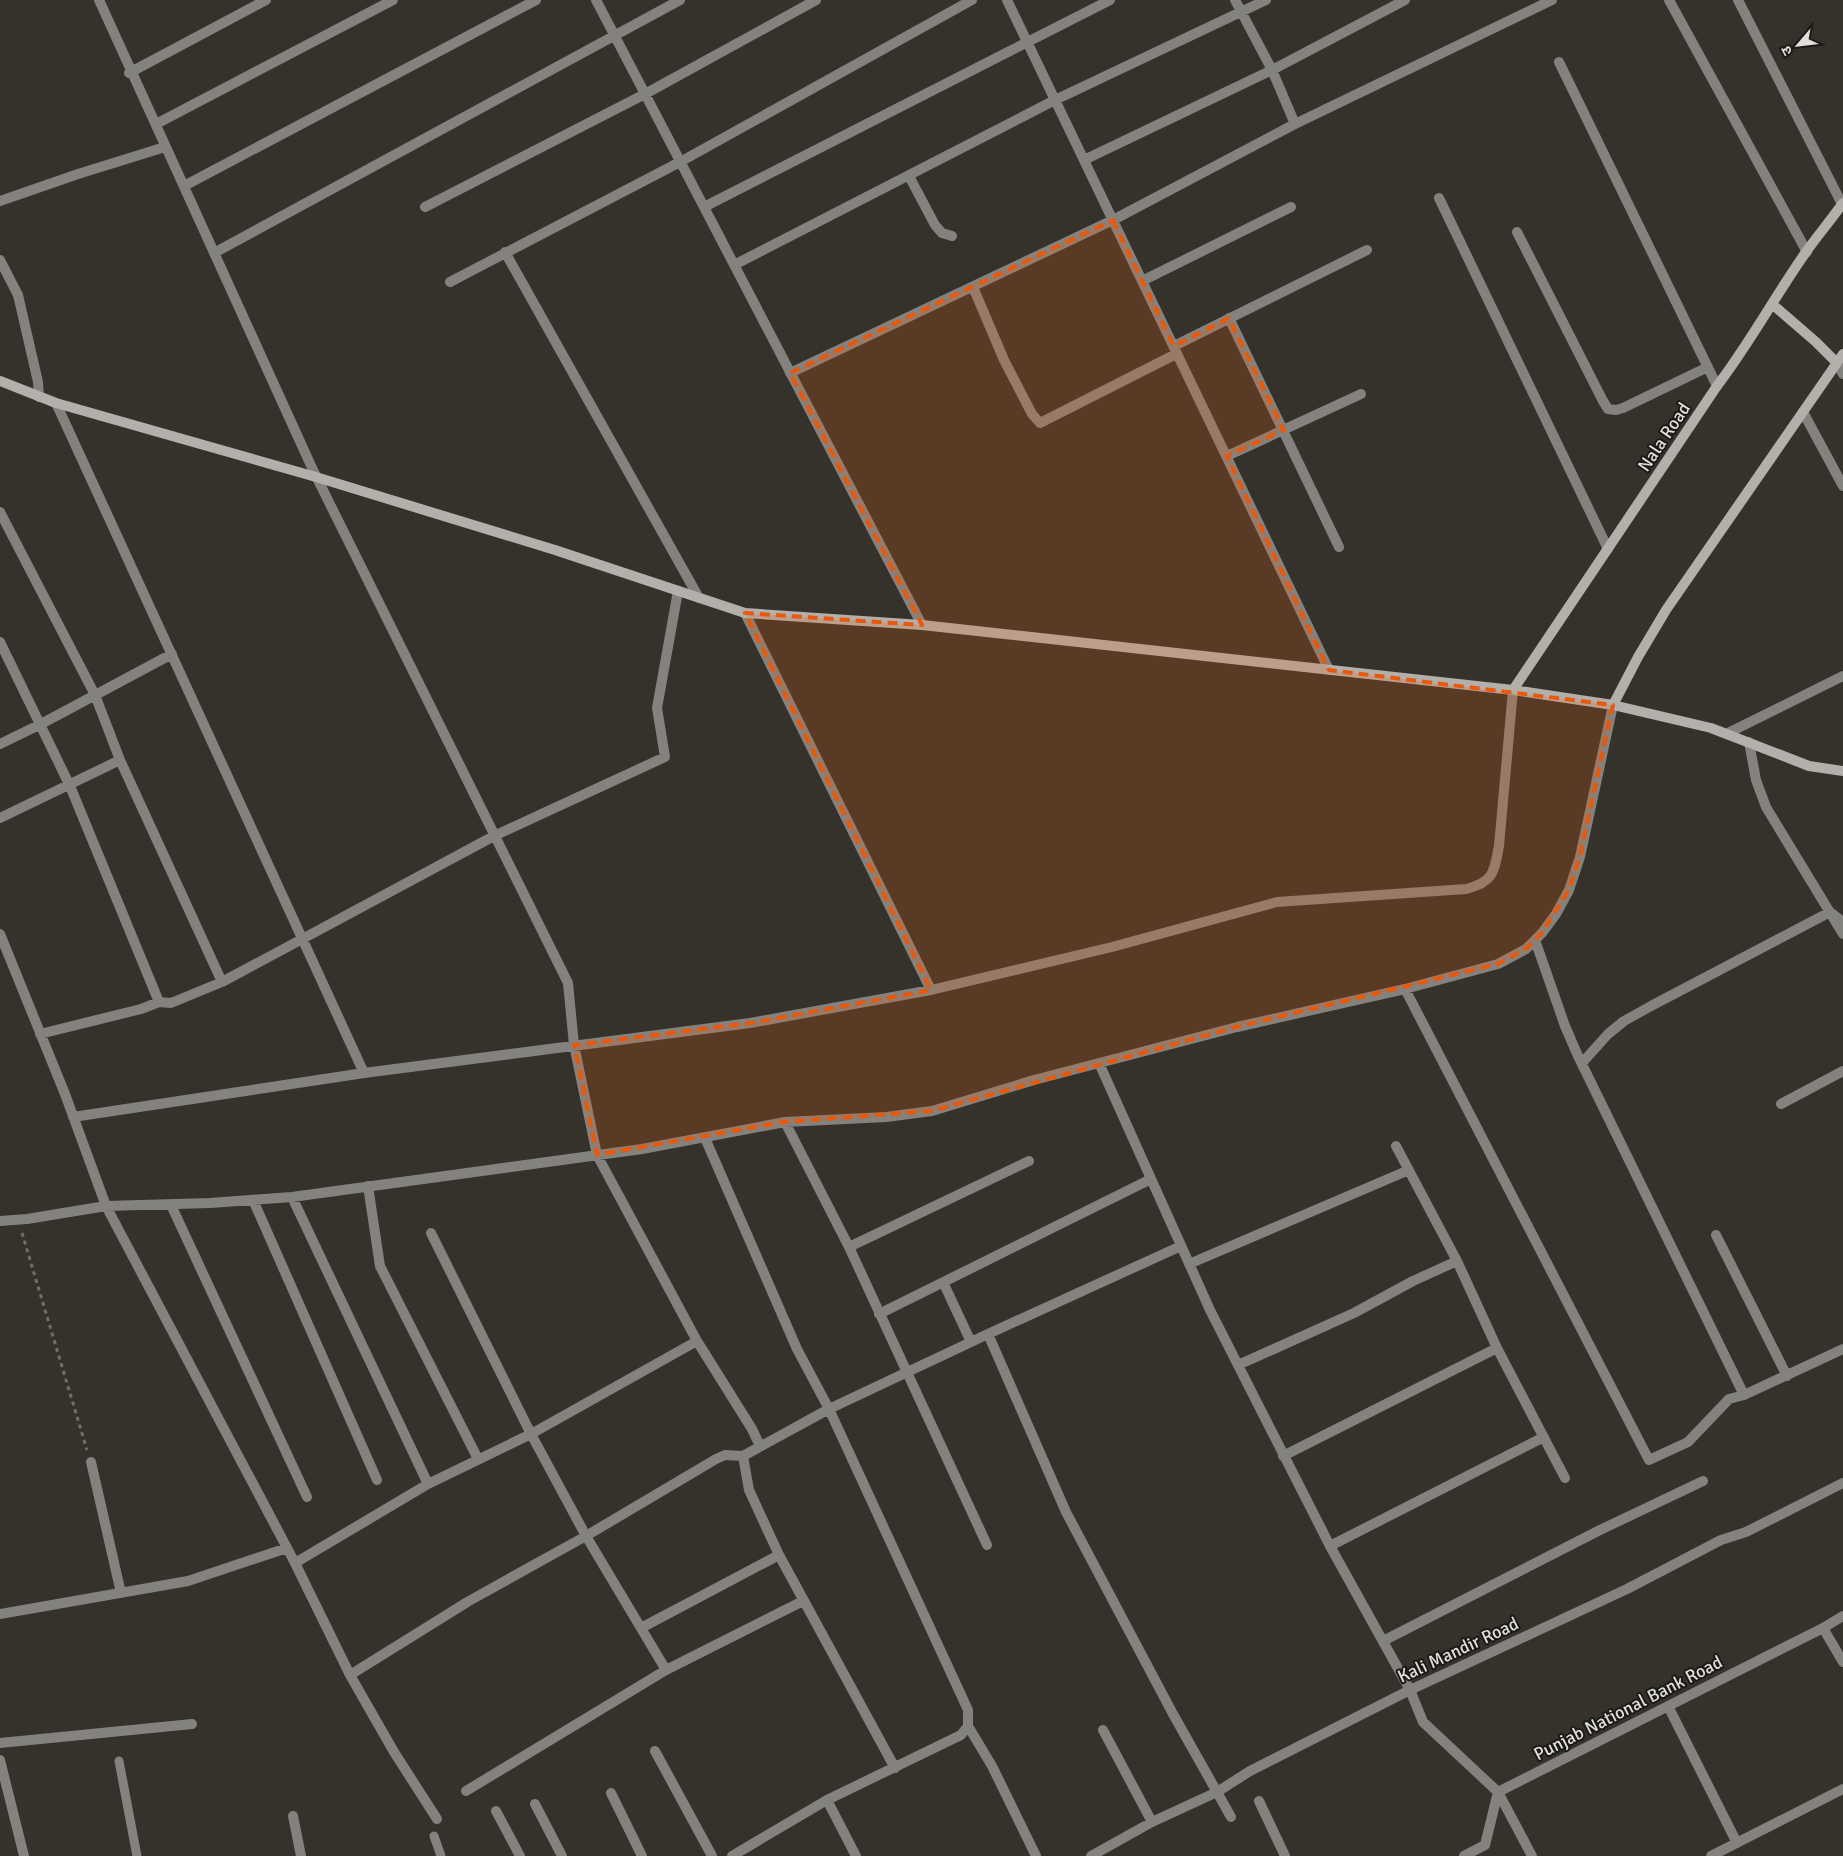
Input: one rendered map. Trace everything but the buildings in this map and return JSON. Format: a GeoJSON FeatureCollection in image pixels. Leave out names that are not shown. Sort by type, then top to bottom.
{"type":"FeatureCollection","features":[{"type":"Feature","properties":{"kind":"street"},"geometry":{"type":"LineString","coordinates":[[130,72],[266,0]]}},
{"type":"Feature","properties":{"kind":"street"},"geometry":{"type":"LineString","coordinates":[[156,124],[393,0]]}},
{"type":"Feature","properties":{"kind":"street"},"geometry":{"type":"LineString","coordinates":[[184,186],[536,0]]}},
{"type":"Feature","properties":{"kind":"street"},"geometry":{"type":"LineString","coordinates":[[596,0],[922,625]]}},
{"type":"Feature","properties":{"kind":"street"},"geometry":{"type":"LineString","coordinates":[[214,253],[680,0]]}},
{"type":"Feature","properties":{"kind":"street"},"geometry":{"type":"LineString","coordinates":[[425,207],[645,94],[816,0]]}},
{"type":"Feature","properties":{"kind":"street"},"geometry":{"type":"LineString","coordinates":[[450,282],[680,162],[972,0]]}},
{"type":"Feature","properties":{"kind":"street"},"geometry":{"type":"LineString","coordinates":[[1007,0],[1329,670]]}},
{"type":"Feature","properties":{"kind":"street"},"geometry":{"type":"LineString","coordinates":[[704,207],[1110,0]]}},
{"type":"Feature","properties":{"kind":"street"},"geometry":{"type":"LineString","coordinates":[[1235,0],[1272,70],[1295,124]]}},
{"type":"Feature","properties":{"kind":"street"},"geometry":{"type":"LineString","coordinates":[[734,266],[1055,100],[1266,0]]}},
{"type":"Feature","properties":{"kind":"street"},"geometry":{"type":"LineString","coordinates":[[1084,160],[1272,70],[1405,0]]}},
{"type":"Feature","properties":{"kind":"street"},"geometry":{"type":"LineString","coordinates":[[790,373],[1113,220],[1295,124],[1552,0]]}},
{"type":"Feature","properties":{"kind":"street"},"geometry":{"type":"LineString","coordinates":[[1669,0],[1807,252]]}},
{"type":"Feature","properties":{"kind":"street"},"geometry":{"type":"LineString","coordinates":[[1738,0],[1843,204]]}},
{"type":"Feature","properties":{"kind":"street"},"geometry":{"type":"LineString","coordinates":[[101,1],[130,72],[156,124],[164,147],[184,186],[316,477],[568,983],[574,1045],[597,1155],[697,1341],[752,1429],[760,1446]]}},
{"type":"Feature","properties":{"kind":"street"},"geometry":{"type":"LineString","coordinates":[[1559,62],[1717,386]]}},
{"type":"Feature","properties":{"kind":"street"},"geometry":{"type":"LineString","coordinates":[[0,201],[164,147]]}},
{"type":"Feature","properties":{"kind":"street"},"geometry":{"type":"LineString","coordinates":[[909,176],[935,225],[942,233],[952,236]]}},
{"type":"Feature","properties":{"kind":"street"},"geometry":{"type":"LineString","coordinates":[[1439,198],[1608,549]]}},
{"type":"Feature","properties":{"kind":"street","name":"Nala Road"},"geometry":{"type":"LineString","coordinates":[[1513,690],[1717,386],[1742,353],[1807,252],[1843,204]]}},
{"type":"Feature","properties":{"kind":"street"},"geometry":{"type":"LineString","coordinates":[[1142,280],[1291,207]]}},
{"type":"Feature","properties":{"kind":"street"},"geometry":{"type":"LineString","coordinates":[[1517,232],[1602,401],[1608,409],[1616,410],[1623,408],[1708,367]]}},
{"type":"Feature","properties":{"kind":"street"},"geometry":{"type":"LineString","coordinates":[[1174,346],[1367,250]]}},
{"type":"Feature","properties":{"kind":"street"},"geometry":{"type":"LineString","coordinates":[[505,252],[699,598]]}},
{"type":"Feature","properties":{"kind":"street"},"geometry":{"type":"LineString","coordinates":[[0,260],[18,295],[38,382],[39,397]]}},
{"type":"Feature","properties":{"kind":"street"},"geometry":{"type":"LineString","coordinates":[[973,286],[1004,360],[1032,414],[1040,423],[1176,354],[1174,346]]}},
{"type":"Feature","properties":{"kind":"street"},"geometry":{"type":"LineString","coordinates":[[1772,304],[1816,342],[1840,359],[1843,374]]}},
{"type":"Feature","properties":{"kind":"street"},"geometry":{"type":"LineString","coordinates":[[1229,318],[1339,548]]}},
{"type":"Feature","properties":{"kind":"street"},"geometry":{"type":"LineString","coordinates":[[0,1221],[18,1220],[106,1206],[171,1205],[292,1197],[597,1155],[705,1138],[785,1122],[886,1117],[932,1111],[1034,1080],[1237,1027],[1405,989],[1498,964],[1526,949],[1535,940],[1556,914],[1569,890],[1580,857],[1613,705],[1638,657],[1666,610],[1840,359]]}},
{"type":"Feature","properties":{"kind":"street"},"geometry":{"type":"LineString","coordinates":[[0,381],[56,403],[316,477],[555,550],[745,613],[922,625],[1513,690],[1613,705],[1728,733],[1809,766],[1843,771]]}},
{"type":"Feature","properties":{"kind":"street"},"geometry":{"type":"LineString","coordinates":[[1227,456],[1361,394]]}},
{"type":"Feature","properties":{"kind":"street"},"geometry":{"type":"LineString","coordinates":[[56,403],[364,1073]]}},
{"type":"Feature","properties":{"kind":"street"},"geometry":{"type":"LineString","coordinates":[[1804,412],[1843,486]]}},
{"type":"Feature","properties":{"kind":"street"},"geometry":{"type":"LineString","coordinates":[[0,512],[95,695],[120,760],[222,982]]}},
{"type":"Feature","properties":{"kind":"street"},"geometry":{"type":"LineString","coordinates":[[40,1034],[141,1009],[159,1002],[171,1003],[222,982],[494,836],[665,757],[657,708],[678,591]]}},
{"type":"Feature","properties":{"kind":"street"},"geometry":{"type":"LineString","coordinates":[[745,613],[930,990]]}},
{"type":"Feature","properties":{"kind":"street"},"geometry":{"type":"LineString","coordinates":[[0,642],[70,786],[159,1002]]}},
{"type":"Feature","properties":{"kind":"street"},"geometry":{"type":"LineString","coordinates":[[0,744],[172,654]]}},
{"type":"Feature","properties":{"kind":"street"},"geometry":{"type":"LineString","coordinates":[[1728,733],[1843,676]]}},
{"type":"Feature","properties":{"kind":"street"},"geometry":{"type":"LineString","coordinates":[[73,1117],[364,1073],[750,1023],[930,990],[1121,945],[1277,902],[1466,889],[1479,886],[1490,878],[1499,846],[1513,690]]}},
{"type":"Feature","properties":{"kind":"street"},"geometry":{"type":"LineString","coordinates":[[1749,742],[1756,780],[1766,807],[1843,934]]}},
{"type":"Feature","properties":{"kind":"street"},"geometry":{"type":"LineString","coordinates":[[0,818],[70,786],[120,760]]}},
{"type":"Feature","properties":{"kind":"street"},"geometry":{"type":"LineString","coordinates":[[1582,1063],[1608,1034],[1624,1021],[1830,912]]}},
{"type":"Feature","properties":{"kind":"street"},"geometry":{"type":"LineString","coordinates":[[1830,912],[1843,922]]}},
{"type":"Feature","properties":{"kind":"street"},"geometry":{"type":"LineString","coordinates":[[0,934],[3,951],[40,1034],[106,1206],[295,1563],[350,1675],[394,1752],[436,1819]]}},
{"type":"Feature","properties":{"kind":"street"},"geometry":{"type":"LineString","coordinates":[[1535,940],[1565,1026],[1744,1395]]}},
{"type":"Feature","properties":{"kind":"street"},"geometry":{"type":"LineString","coordinates":[[1405,989],[1650,1460],[1688,1442],[1729,1399],[1744,1395],[1843,1349]]}},
{"type":"Feature","properties":{"kind":"street"},"geometry":{"type":"LineString","coordinates":[[1099,1063],[1181,1246],[1238,1366],[1330,1546],[1410,1690],[1423,1722],[1498,1792],[1532,1856]]}},
{"type":"Feature","properties":{"kind":"street"},"geometry":{"type":"LineString","coordinates":[[1781,1104],[1843,1071]]}},
{"type":"Feature","properties":{"kind":"street"},"geometry":{"type":"LineString","coordinates":[[785,1122],[848,1248],[987,1545]]}},
{"type":"Feature","properties":{"kind":"street"},"geometry":{"type":"LineString","coordinates":[[705,1138],[797,1349],[829,1409],[958,1686],[968,1710],[968,1726],[992,1766],[1036,1856]]}},
{"type":"Feature","properties":{"kind":"street"},"geometry":{"type":"LineString","coordinates":[[1396,1146],[1457,1261],[1497,1348],[1565,1478]]}},
{"type":"Feature","properties":{"kind":"street"},"geometry":{"type":"LineString","coordinates":[[848,1248],[1029,1161]]}},
{"type":"Feature","properties":{"kind":"street"},"geometry":{"type":"LineString","coordinates":[[1190,1264],[1408,1170]]}},
{"type":"Feature","properties":{"kind":"street"},"geometry":{"type":"LineString","coordinates":[[879,1314],[1152,1179]]}},
{"type":"Feature","properties":{"kind":"street"},"geometry":{"type":"LineString","coordinates":[[368,1186],[380,1266],[478,1459]]}},
{"type":"Feature","properties":{"kind":"street"},"geometry":{"type":"LineString","coordinates":[[292,1197],[428,1484]]}},
{"type":"Feature","properties":{"kind":"street"},"geometry":{"type":"LineString","coordinates":[[253,1200],[377,1480]]}},
{"type":"Feature","properties":{"kind":"street"},"geometry":{"type":"LineString","coordinates":[[171,1205],[307,1497]]}},
{"type":"Feature","properties":{"kind":"street"},"geometry":{"type":"LineString","coordinates":[[431,1233],[531,1434],[586,1536],[666,1670]]}},
{"type":"Feature","properties":{"kind":"street"},"geometry":{"type":"LineString","coordinates":[[1716,1235],[1787,1376]]}},
{"type":"Feature","properties":{"kind":"street"},"geometry":{"type":"LineString","coordinates":[[350,1675],[468,1601],[586,1536],[716,1459],[725,1455],[743,1456],[829,1409],[1181,1246]]}},
{"type":"Feature","properties":{"kind":"street"},"geometry":{"type":"LineString","coordinates":[[1238,1366],[1354,1314],[1413,1281],[1457,1261]]}},
{"type":"Feature","properties":{"kind":"street"},"geometry":{"type":"LineString","coordinates":[[943,1282],[971,1342]]}},
{"type":"Feature","properties":{"kind":"street"},"geometry":{"type":"LineString","coordinates":[[988,1334],[1066,1512],[1173,1714],[1231,1818]]}},
{"type":"Feature","properties":{"kind":"street"},"geometry":{"type":"LineString","coordinates":[[295,1563],[428,1484],[531,1434],[697,1341]]}},
{"type":"Feature","properties":{"kind":"street"},"geometry":{"type":"LineString","coordinates":[[1284,1456],[1497,1348]]}},
{"type":"Feature","properties":{"kind":"street"},"geometry":{"type":"LineString","coordinates":[[1330,1546],[1544,1437]]}},
{"type":"Feature","properties":{"kind":"street"},"geometry":{"type":"LineString","coordinates":[[743,1456],[749,1490],[778,1555],[895,1768]]}},
{"type":"Feature","properties":{"kind":"street"},"geometry":{"type":"LineString","coordinates":[[91,1462],[121,1593]]}},
{"type":"Feature","properties":{"kind":"street"},"geometry":{"type":"LineString","coordinates":[[1383,1641],[1600,1530],[1703,1481]]}},
{"type":"Feature","properties":{"kind":"street","name":"Kali Mandir Road"},"geometry":{"type":"LineString","coordinates":[[1091,1856],[1152,1822],[1216,1792],[1250,1771],[1410,1690],[1628,1589],[1721,1540],[1746,1532],[1843,1483]]}},
{"type":"Feature","properties":{"kind":"street"},"geometry":{"type":"LineString","coordinates":[[0,1614],[188,1581],[287,1548]]}},
{"type":"Feature","properties":{"kind":"street"},"geometry":{"type":"LineString","coordinates":[[641,1628],[778,1555]]}},
{"type":"Feature","properties":{"kind":"street"},"geometry":{"type":"LineString","coordinates":[[466,1791],[666,1670],[803,1601]]}},
{"type":"Feature","properties":{"kind":"street","name":"Punjab National Bank Road"},"geometry":{"type":"LineString","coordinates":[[1498,1792],[1823,1628],[1843,1616]]}},
{"type":"Feature","properties":{"kind":"street"},"geometry":{"type":"LineString","coordinates":[[1823,1628],[1843,1662]]}},
{"type":"Feature","properties":{"kind":"street"},"geometry":{"type":"LineString","coordinates":[[1668,1706],[1737,1843]]}},
{"type":"Feature","properties":{"kind":"street"},"geometry":{"type":"LineString","coordinates":[[0,1743],[192,1724]]}},
{"type":"Feature","properties":{"kind":"street"},"geometry":{"type":"LineString","coordinates":[[732,1856],[827,1800],[961,1735],[968,1726]]}},
{"type":"Feature","properties":{"kind":"street"},"geometry":{"type":"LineString","coordinates":[[1103,1730],[1152,1822]]}},
{"type":"Feature","properties":{"kind":"street"},"geometry":{"type":"LineString","coordinates":[[655,1751],[712,1856]]}},
{"type":"Feature","properties":{"kind":"street"},"geometry":{"type":"LineString","coordinates":[[0,1760],[24,1856]]}},
{"type":"Feature","properties":{"kind":"street"},"geometry":{"type":"LineString","coordinates":[[1711,1856],[1843,1790]]}},
{"type":"Feature","properties":{"kind":"street"},"geometry":{"type":"LineString","coordinates":[[1464,1856],[1485,1845],[1498,1792]]}},
{"type":"Feature","properties":{"kind":"street"},"geometry":{"type":"LineString","coordinates":[[611,1793],[642,1856]]}},
{"type":"Feature","properties":{"kind":"street"},"geometry":{"type":"LineString","coordinates":[[827,1800],[856,1856]]}},
{"type":"Feature","properties":{"kind":"street"},"geometry":{"type":"LineString","coordinates":[[1259,1801],[1285,1856]]}},
{"type":"Feature","properties":{"kind":"street"},"geometry":{"type":"LineString","coordinates":[[535,1804],[562,1856]]}},
{"type":"Feature","properties":{"kind":"street"},"geometry":{"type":"LineString","coordinates":[[496,1811],[520,1856]]}},
{"type":"Feature","properties":{"kind":"street"},"geometry":{"type":"LineString","coordinates":[[293,1816],[301,1856]]}},
{"type":"Feature","properties":{"kind":"lane"},"geometry":{"type":"LineString","coordinates":[[119,1760],[137,1856]]}},
{"type":"Feature","properties":{"kind":"lane"},"geometry":{"type":"LineString","coordinates":[[434,1836],[441,1856]]}},
{"type":"Feature","properties":{"kind":"path"},"geometry":{"type":"LineString","coordinates":[[18,1220],[91,1462]]}},
{"type":"Feature","properties":{"kind":"highlighted area"},"geometry":{"type":"Polygon","coordinates":[[[1113,220],[1174,346],[1229,318],[1284,430],[1227,456],[1329,670],[1613,705],[1580,857],[1569,890],[1542,933],[1526,949],[1498,964],[1237,1027],[932,1111],[785,1122],[597,1155],[574,1045],[750,1023],[931,990],[745,613],[922,625],[790,373],[1113,220]]]}}]}
